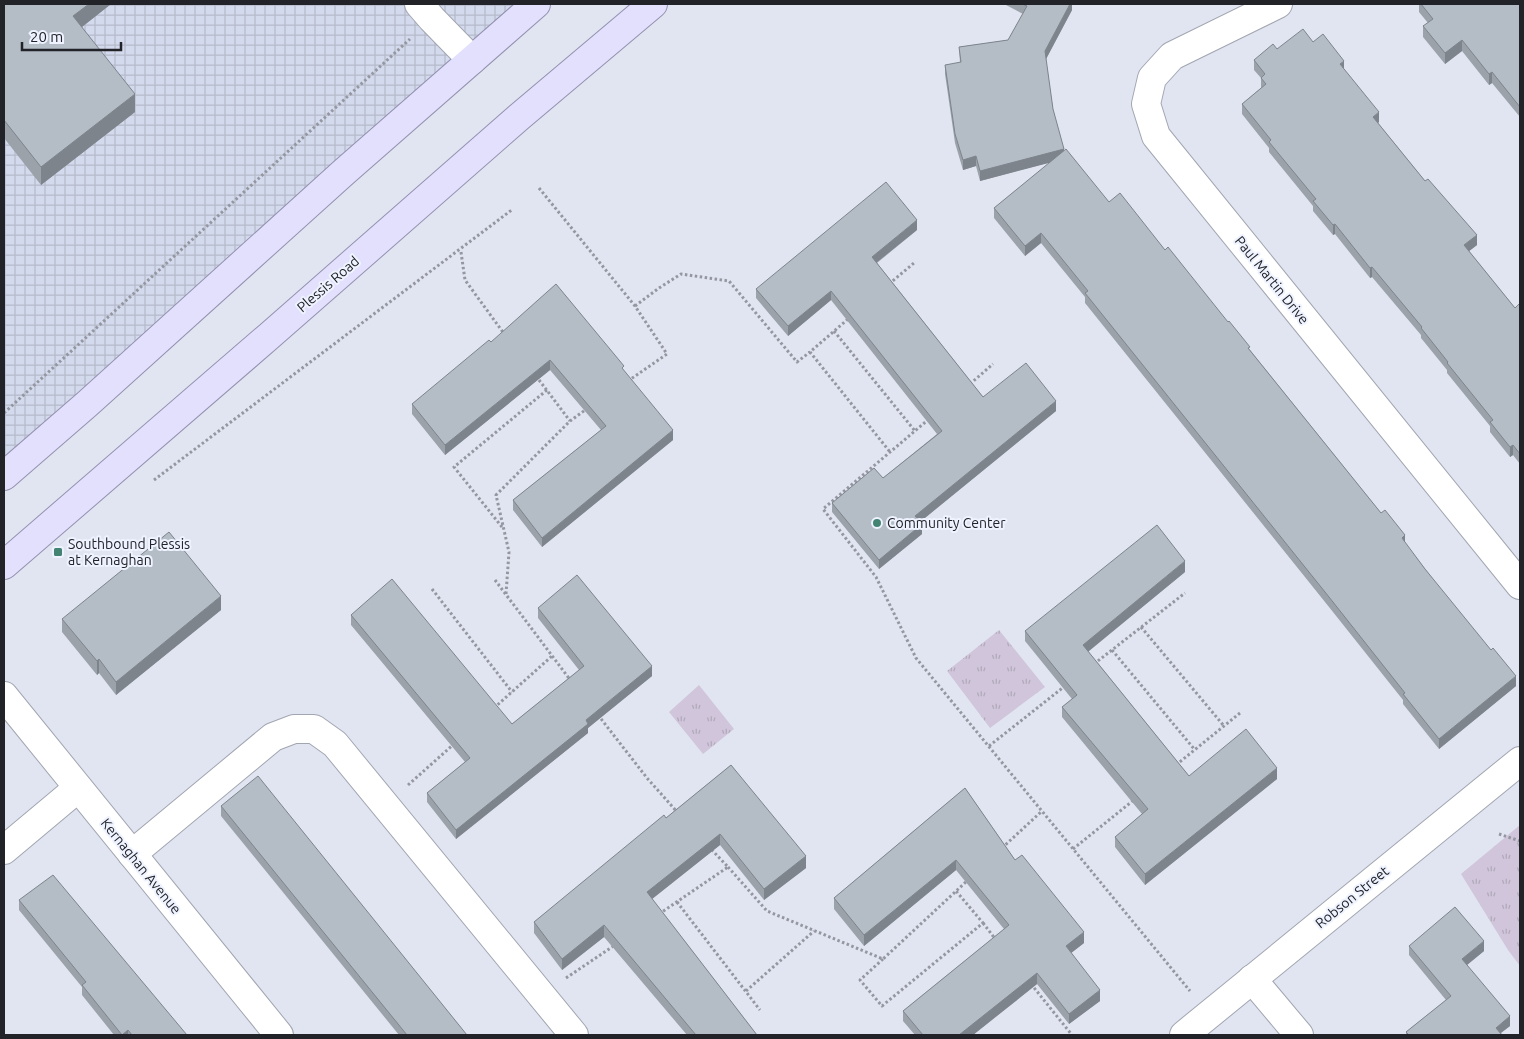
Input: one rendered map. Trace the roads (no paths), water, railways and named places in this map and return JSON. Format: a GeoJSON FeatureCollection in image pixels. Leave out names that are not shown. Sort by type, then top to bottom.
{"type":"FeatureCollection","features":[{"type":"Feature","properties":{"kind":"main road"},"geometry":{"type":"LineString","coordinates":[[4,476],[94,398],[336,178],[536,4]]}},
{"type":"Feature","properties":{"kind":"main road","name":"Plessis Road"},"geometry":{"type":"LineString","coordinates":[[4,565],[268,337],[526,110],[654,4]]}},
{"type":"Feature","properties":{"kind":"street","name":"Paul Martin Drive"},"geometry":{"type":"LineString","coordinates":[[1278,4],[1172,56],[1167,61],[1152,78],[1146,104],[1156,136],[1520,585]]}},
{"type":"Feature","properties":{"kind":"street"},"geometry":{"type":"LineString","coordinates":[[426,11],[472,60]]}},
{"type":"Feature","properties":{"kind":"street","name":"Kernaghan Avenue"},"geometry":{"type":"LineString","coordinates":[[4,696],[279,1035]]}},
{"type":"Feature","properties":{"kind":"street"},"geometry":{"type":"LineString","coordinates":[[132,854],[273,737],[294,729],[314,729],[335,744],[574,1035]]}},
{"type":"Feature","properties":{"kind":"street","name":"Robson Street"},"geometry":{"type":"LineString","coordinates":[[1184,1035],[1520,760]]}},
{"type":"Feature","properties":{"kind":"street"},"geometry":{"type":"LineString","coordinates":[[4,850],[78,788]]}},
{"type":"Feature","properties":{"kind":"street"},"geometry":{"type":"LineString","coordinates":[[1252,979],[1299,1035]]}},
{"type":"Feature","properties":{"kind":"place","name":"Community Center"},"geometry":{"type":"Point","coordinates":[877,523]}},
{"type":"Feature","properties":{"kind":"place","name":"Southbound Plessis at Kernaghan"},"geometry":{"type":"Point","coordinates":[58,552]}}]}
